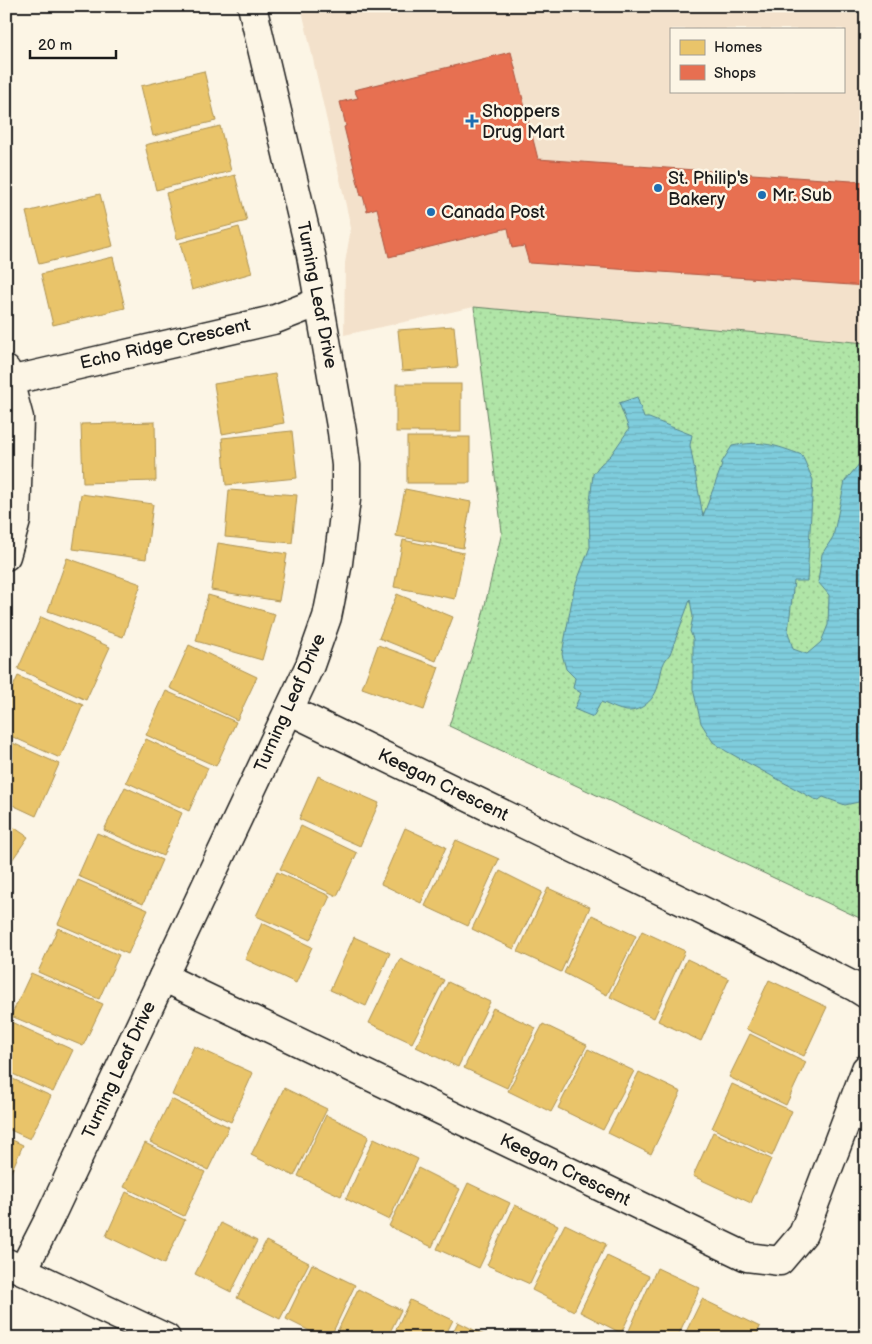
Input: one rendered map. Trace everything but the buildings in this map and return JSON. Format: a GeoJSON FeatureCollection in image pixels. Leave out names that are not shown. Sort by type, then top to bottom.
{"type":"FeatureCollection","features":[{"type":"Feature","properties":{"kind":"street","name":"Turning Leaf Drive"},"geometry":{"type":"LineString","coordinates":[[15,1266],[163,977],[310,665],[327,617],[338,563],[346,499],[346,465],[342,432],[311,255],[252,6]]}},
{"type":"Feature","properties":{"kind":"street","name":"Echo Ridge Crescent"},"geometry":{"type":"LineString","coordinates":[[6,556],[16,521],[19,460],[19,418],[8,375],[274,320],[319,302]]}},
{"type":"Feature","properties":{"kind":"street","name":"Keegan Crescent"},"geometry":{"type":"LineString","coordinates":[[289,710],[769,943],[866,994]]}},
{"type":"Feature","properties":{"kind":"street","name":"Keegan Crescent"},"geometry":{"type":"LineString","coordinates":[[163,977],[747,1257],[780,1261],[803,1234],[866,1069]]}},
{"type":"Feature","properties":{"kind":"street"},"geometry":{"type":"LineString","coordinates":[[15,1266],[166,1338]]}},
{"type":"Feature","properties":{"kind":"shaded area"},"geometry":{"type":"Polygon","coordinates":[[[301,6],[866,6],[866,343],[474,307],[344,335],[345,263],[351,228],[301,6]]]}},
{"type":"Feature","properties":{"kind":"green space"},"geometry":{"type":"Polygon","coordinates":[[[474,307],[866,343],[866,921],[449,726],[478,635],[502,532],[474,307]]]}},
{"type":"Feature","properties":{"kind":"water"},"geometry":{"type":"Polygon","coordinates":[[[637,397],[644,418],[649,418],[692,435],[690,445],[703,516],[722,462],[732,446],[752,443],[768,444],[802,455],[813,480],[807,581],[794,581],[788,632],[793,649],[807,654],[821,642],[828,625],[829,595],[818,582],[822,554],[833,537],[845,481],[866,456],[866,799],[863,801],[845,805],[823,797],[819,800],[814,799],[713,742],[701,723],[693,689],[693,639],[690,631],[693,617],[690,600],[670,654],[663,666],[654,696],[647,704],[632,711],[627,711],[601,702],[593,717],[574,709],[581,693],[573,688],[575,678],[566,669],[562,654],[574,589],[590,547],[589,511],[593,474],[611,455],[629,429],[619,403],[637,397]]]}},
{"type":"Feature","properties":{"kind":"place","name":"Shoppers Drug Mart"},"geometry":{"type":"Point","coordinates":[472,121]}},
{"type":"Feature","properties":{"kind":"place","name":"St. Philip's Bakery"},"geometry":{"type":"Point","coordinates":[658,188]}},
{"type":"Feature","properties":{"kind":"place","name":"Mr. Sub"},"geometry":{"type":"Point","coordinates":[762,195]}},
{"type":"Feature","properties":{"kind":"place","name":"Canada Post"},"geometry":{"type":"Point","coordinates":[431,212]}}]}
